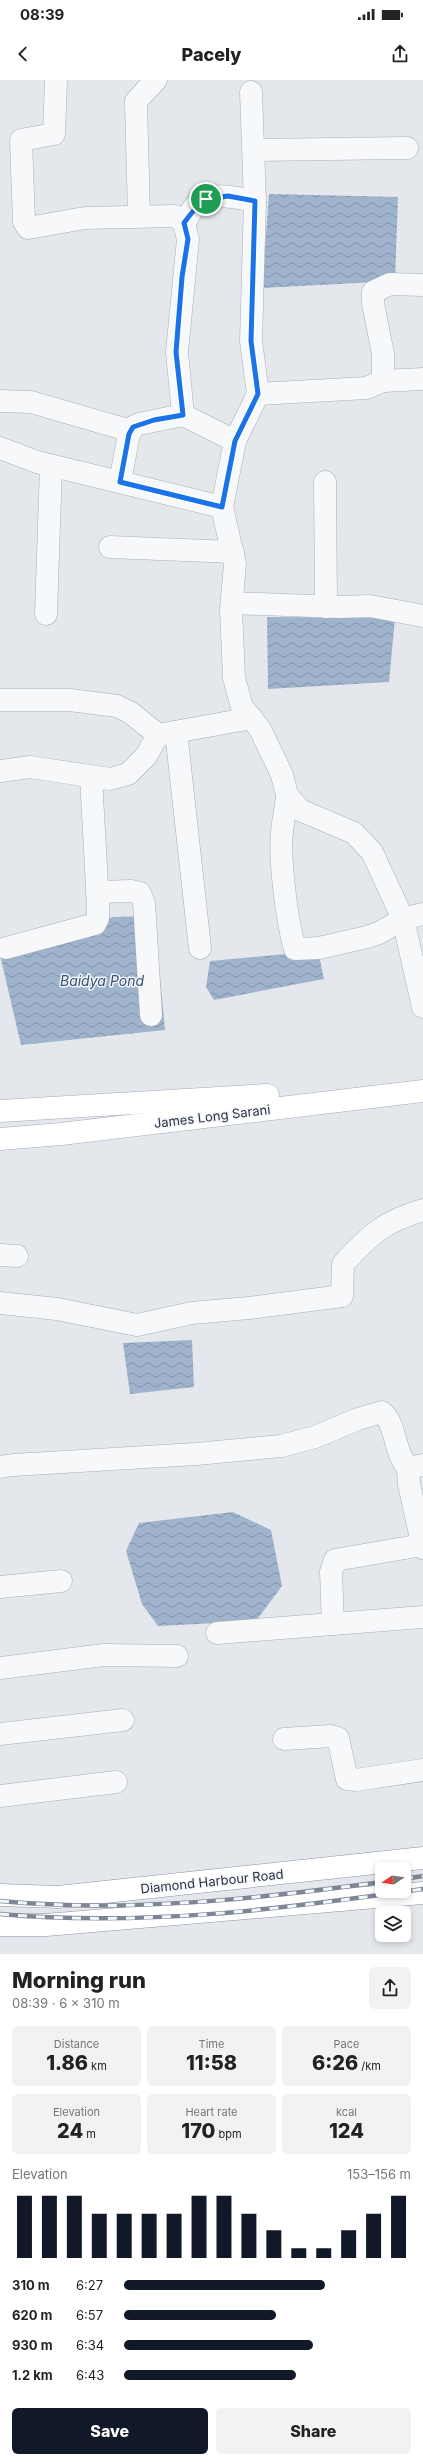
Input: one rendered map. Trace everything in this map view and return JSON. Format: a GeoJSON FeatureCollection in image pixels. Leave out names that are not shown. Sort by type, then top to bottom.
{"type":"FeatureCollection","features":[{"type":"Feature","properties":{"kind":"main road"},"geometry":{"type":"LineString","coordinates":[[0,1111],[118,1105],[145,1101],[216,1099],[310,1092],[372,1090],[423,1076]]}},
{"type":"Feature","properties":{"kind":"main road","name":"James Long Sarani"},"geometry":{"type":"LineString","coordinates":[[0,1140],[61,1134],[372,1090],[423,1091]]}},
{"type":"Feature","properties":{"kind":"main road","name":"Diamond Harbour Road"},"geometry":{"type":"LineString","coordinates":[[0,1895],[58,1897],[423,1858]]}},
{"type":"Feature","properties":{"kind":"main road"},"geometry":{"type":"LineString","coordinates":[[0,1925],[46,1924],[423,1893]]}},
{"type":"Feature","properties":{"kind":"street"},"geometry":{"type":"LineString","coordinates":[[56,80],[54,134],[21,140],[24,222],[28,228],[84,218],[175,216],[184,223],[188,239],[182,277],[176,352],[183,415]]}},
{"type":"Feature","properties":{"kind":"street"},"geometry":{"type":"LineString","coordinates":[[139,216],[136,101],[156,80]]}},
{"type":"Feature","properties":{"kind":"street"},"geometry":{"type":"LineString","coordinates":[[251,92],[255,201],[251,341],[258,394],[235,441],[222,507],[235,564],[232,603],[234,678],[242,707],[260,728],[282,775],[287,795],[282,833],[282,858],[291,936],[295,949],[319,948],[367,937],[379,933],[413,916]]}},
{"type":"Feature","properties":{"kind":"street"},"geometry":{"type":"LineString","coordinates":[[254,150],[407,148]]}},
{"type":"Feature","properties":{"kind":"street"},"geometry":{"type":"LineString","coordinates":[[184,223],[197,204],[206,199],[228,196],[255,201]]}},
{"type":"Feature","properties":{"kind":"street"},"geometry":{"type":"LineString","coordinates":[[383,381],[383,354],[373,303],[373,292],[390,284],[423,285]]}},
{"type":"Feature","properties":{"kind":"street"},"geometry":{"type":"LineString","coordinates":[[258,394],[366,388],[383,381],[423,379]]}},
{"type":"Feature","properties":{"kind":"street"},"geometry":{"type":"LineString","coordinates":[[0,401],[31,402],[131,431]]}},
{"type":"Feature","properties":{"kind":"street"},"geometry":{"type":"LineString","coordinates":[[120,482],[131,431],[139,424],[183,415],[235,441]]}},
{"type":"Feature","properties":{"kind":"street"},"geometry":{"type":"LineString","coordinates":[[0,448],[51,466],[222,507]]}},
{"type":"Feature","properties":{"kind":"street"},"geometry":{"type":"LineString","coordinates":[[46,614],[51,466]]}},
{"type":"Feature","properties":{"kind":"street"},"geometry":{"type":"LineString","coordinates":[[325,482],[326,607]]}},
{"type":"Feature","properties":{"kind":"street"},"geometry":{"type":"LineString","coordinates":[[110,548],[233,552]]}},
{"type":"Feature","properties":{"kind":"street"},"geometry":{"type":"LineString","coordinates":[[232,603],[326,607],[370,606],[423,616]]}},
{"type":"Feature","properties":{"kind":"street"},"geometry":{"type":"LineString","coordinates":[[0,700],[70,700],[116,706],[167,734]]}},
{"type":"Feature","properties":{"kind":"street"},"geometry":{"type":"LineString","coordinates":[[0,771],[30,767],[110,779],[128,774],[167,734],[252,718]]}},
{"type":"Feature","properties":{"kind":"street"},"geometry":{"type":"LineString","coordinates":[[167,734],[200,948]]}},
{"type":"Feature","properties":{"kind":"street"},"geometry":{"type":"LineString","coordinates":[[6,948],[95,924],[98,918],[98,892],[91,777]]}},
{"type":"Feature","properties":{"kind":"street"},"geometry":{"type":"LineString","coordinates":[[287,795],[300,810],[354,833],[372,852],[413,916],[422,1001]]}},
{"type":"Feature","properties":{"kind":"street"},"geometry":{"type":"LineString","coordinates":[[98,892],[131,891],[140,893],[144,903],[152,1015]]}},
{"type":"Feature","properties":{"kind":"street"},"geometry":{"type":"LineString","coordinates":[[0,1303],[57,1309],[137,1324],[192,1313],[249,1308],[342,1296],[343,1264],[371,1234],[401,1217],[423,1210]]}},
{"type":"Feature","properties":{"kind":"street"},"geometry":{"type":"LineString","coordinates":[[0,1467],[196,1454],[281,1446],[315,1437],[358,1419],[382,1412],[390,1418],[399,1454],[416,1466],[409,1484],[423,1546],[335,1560],[330,1572],[333,1624]]}},
{"type":"Feature","properties":{"kind":"street"},"geometry":{"type":"LineString","coordinates":[[0,1587],[61,1581]]}},
{"type":"Feature","properties":{"kind":"street"},"geometry":{"type":"LineString","coordinates":[[217,1633],[423,1617]]}},
{"type":"Feature","properties":{"kind":"street"},"geometry":{"type":"LineString","coordinates":[[0,1668],[104,1655],[177,1656]]}},
{"type":"Feature","properties":{"kind":"street"},"geometry":{"type":"LineString","coordinates":[[0,1734],[123,1720]]}},
{"type":"Feature","properties":{"kind":"street"},"geometry":{"type":"LineString","coordinates":[[284,1739],[331,1736],[338,1738],[347,1779],[356,1780],[423,1770]]}},
{"type":"Feature","properties":{"kind":"street"},"geometry":{"type":"LineString","coordinates":[[0,1796],[116,1782]]}},
{"type":"Feature","properties":{"kind":"water"},"geometry":{"type":"Polygon","coordinates":[[[269,194],[398,197],[395,281],[262,288],[269,194]]]}},
{"type":"Feature","properties":{"kind":"water"},"geometry":{"type":"Polygon","coordinates":[[[267,617],[395,618],[389,682],[268,689],[267,617]]]}},
{"type":"Feature","properties":{"kind":"water","name":"Baidya Pond"},"geometry":{"type":"Polygon","coordinates":[[[154,916],[165,1030],[21,1045],[0,955],[113,917],[154,916]]]}},
{"type":"Feature","properties":{"kind":"water"},"geometry":{"type":"Polygon","coordinates":[[[318,951],[324,979],[214,1000],[206,987],[210,961],[318,951]]]}},
{"type":"Feature","properties":{"kind":"water"},"geometry":{"type":"Polygon","coordinates":[[[192,1340],[194,1387],[130,1394],[123,1343],[192,1340]]]}},
{"type":"Feature","properties":{"kind":"water"},"geometry":{"type":"Polygon","coordinates":[[[233,1512],[271,1530],[282,1586],[256,1621],[158,1626],[142,1604],[126,1551],[139,1523],[233,1512]]]}},
{"type":"Feature","properties":{"kind":"railway"},"geometry":{"type":"LineString","coordinates":[[411,1878],[423,1876]]}},
{"type":"Feature","properties":{"kind":"railway"},"geometry":{"type":"LineString","coordinates":[[0,1901],[48,1904],[144,1905],[239,1899],[375,1883]]}},
{"type":"Feature","properties":{"kind":"railway"},"geometry":{"type":"LineString","coordinates":[[0,1914],[107,1918],[212,1914],[317,1903],[423,1889]]}},
{"type":"Feature","properties":{"kind":"route"},"geometry":{"type":"LineString","coordinates":[[228,196],[255,201],[251,341],[253,370],[258,394],[235,441],[222,507],[120,482],[129,434],[133,427],[154,420],[183,415],[176,352],[182,277],[188,239],[184,223],[197,204],[206,199],[228,196]]}}]}
